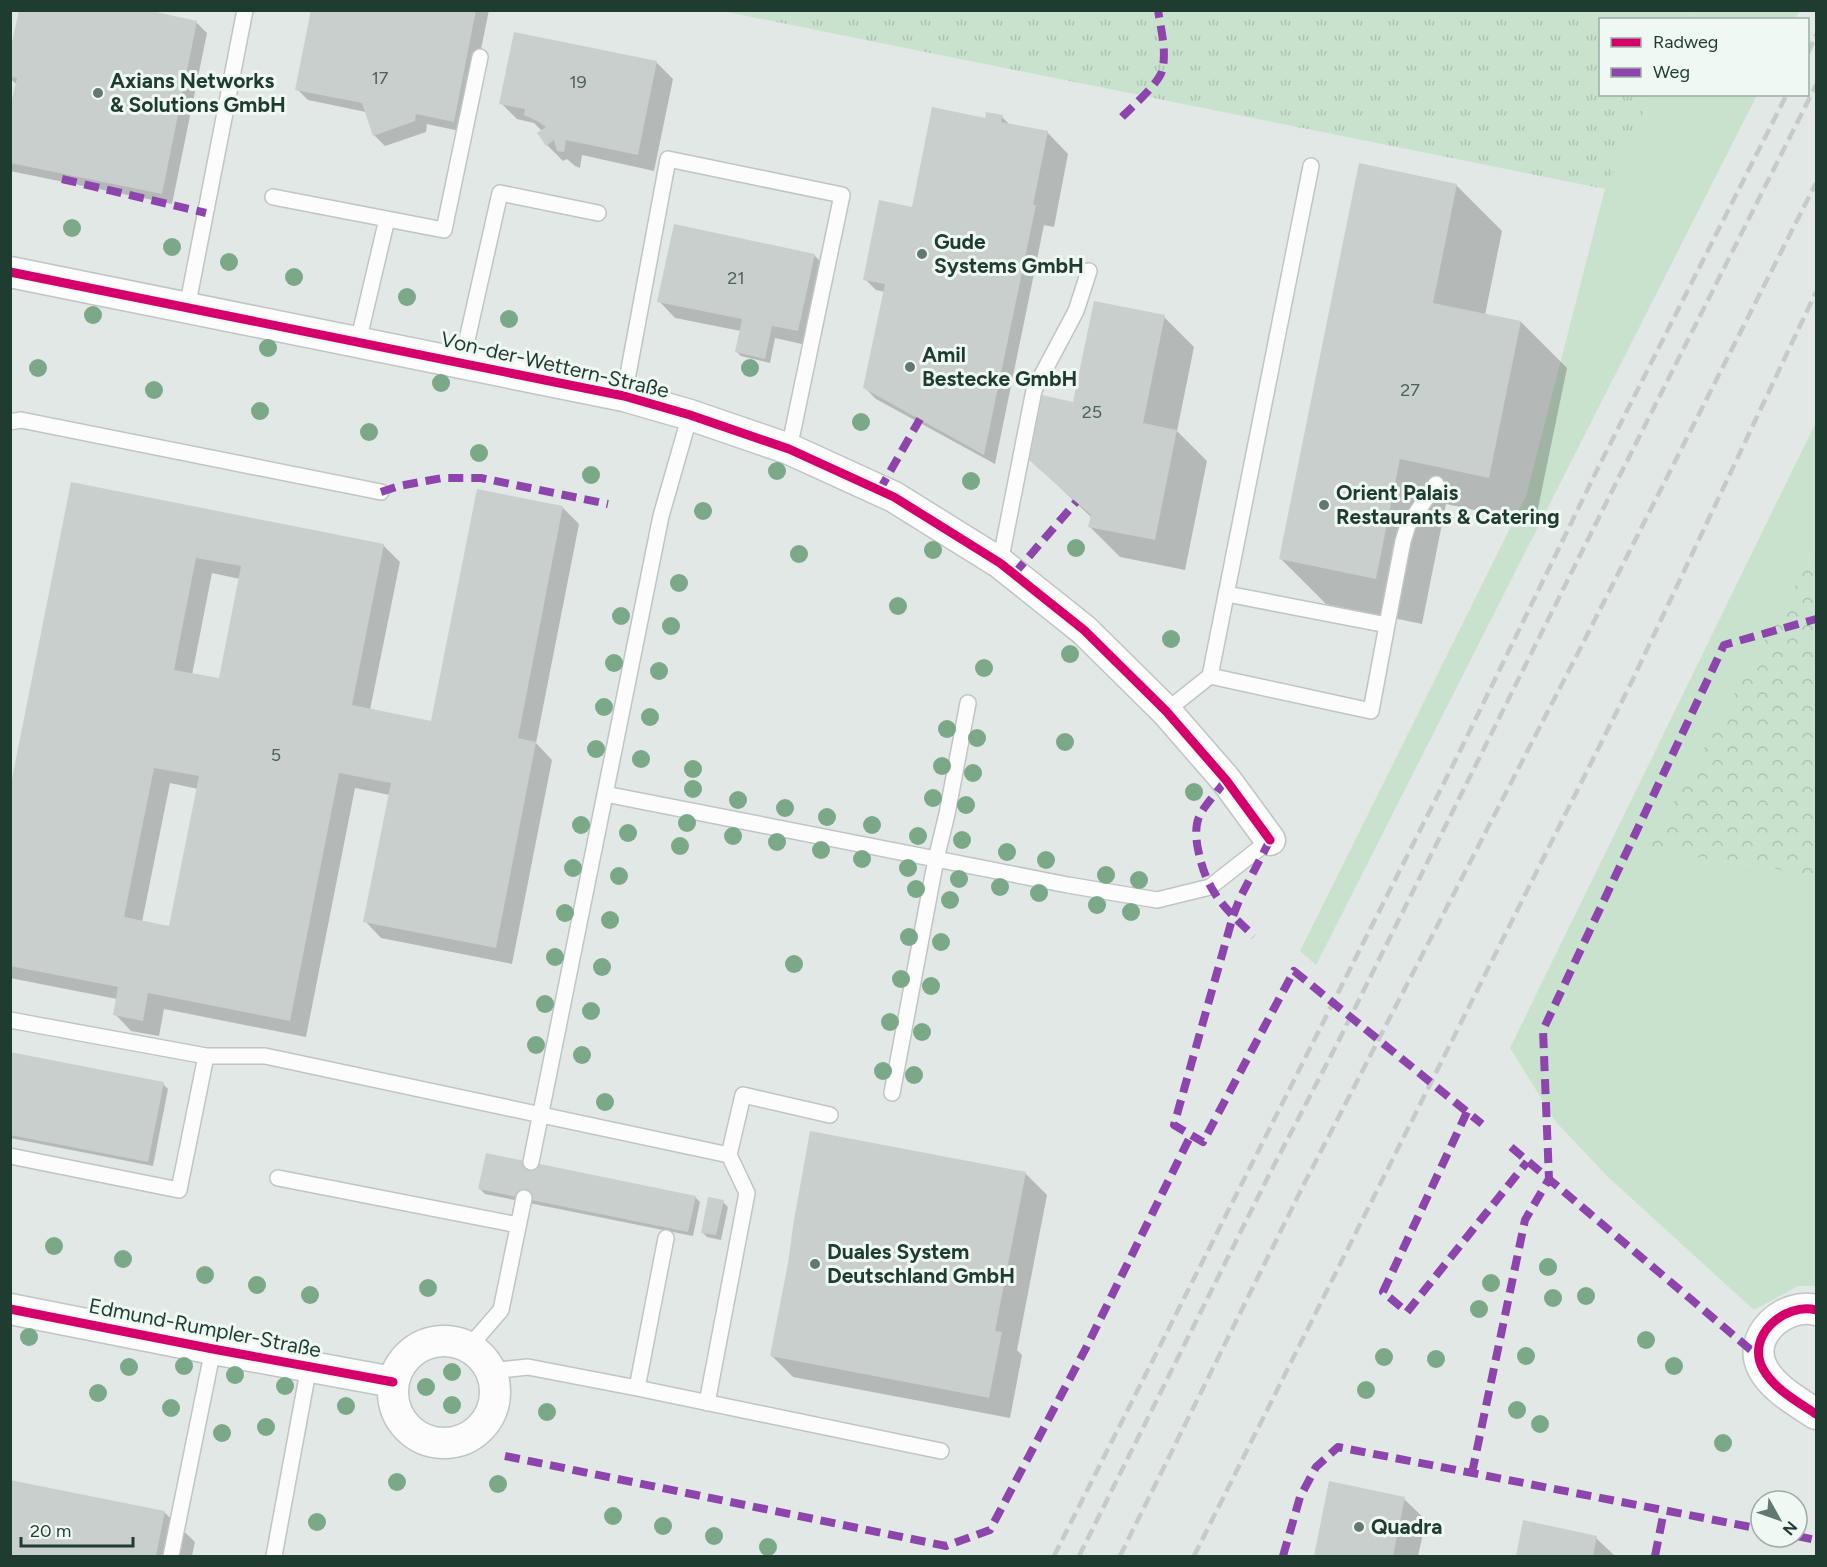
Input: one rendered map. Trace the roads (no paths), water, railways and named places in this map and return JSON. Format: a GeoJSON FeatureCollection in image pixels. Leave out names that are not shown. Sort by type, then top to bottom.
{"type":"FeatureCollection","features":[{"type":"Feature","properties":{"kind":"street","name":"Von-der-Wettern-Straße"},"geometry":{"type":"LineString","coordinates":[[10,272],[624,396],[789,448],[894,497],[1000,563],[1084,630],[1166,711],[1226,780],[1270,840]]}},
{"type":"Feature","properties":{"kind":"street"},"geometry":{"type":"LineString","coordinates":[[1816,1310],[1808,1308],[1788,1311],[1770,1325],[1761,1339],[1758,1356],[1770,1379],[1816,1414]]}},
{"type":"Feature","properties":{"kind":"street","name":"Edmund-Rumpler-Straße"},"geometry":{"type":"LineString","coordinates":[[10,1309],[393,1382]]}},
{"type":"Feature","properties":{"kind":"street"},"geometry":{"type":"LineString","coordinates":[[438,1341],[453,1342],[481,1357],[490,1371],[494,1384],[492,1410],[476,1431],[465,1438],[438,1443],[424,1440],[402,1422],[396,1410],[393,1382],[399,1367],[409,1354],[423,1346],[438,1341]]}},
{"type":"Feature","properties":{"kind":"lane"},"geometry":{"type":"LineString","coordinates":[[187,308],[245,10]]}},
{"type":"Feature","properties":{"kind":"lane"},"geometry":{"type":"LineString","coordinates":[[273,197],[444,230],[480,57]]}},
{"type":"Feature","properties":{"kind":"lane"},"geometry":{"type":"LineString","coordinates":[[624,396],[668,159],[842,195],[789,448]]}},
{"type":"Feature","properties":{"kind":"lane"},"geometry":{"type":"LineString","coordinates":[[1166,711],[1210,676],[1311,166]]}},
{"type":"Feature","properties":{"kind":"lane"},"geometry":{"type":"LineString","coordinates":[[462,362],[500,193],[598,213]]}},
{"type":"Feature","properties":{"kind":"lane"},"geometry":{"type":"LineString","coordinates":[[358,342],[387,219]]}},
{"type":"Feature","properties":{"kind":"lane"},"geometry":{"type":"LineString","coordinates":[[1000,563],[1034,390],[1076,311],[1089,271]]}},
{"type":"Feature","properties":{"kind":"lane"},"geometry":{"type":"LineString","coordinates":[[531,1162],[660,516],[690,415]]}},
{"type":"Feature","properties":{"kind":"lane"},"geometry":{"type":"LineString","coordinates":[[10,422],[21,420],[381,492]]}},
{"type":"Feature","properties":{"kind":"lane"},"geometry":{"type":"LineString","coordinates":[[1210,676],[1371,711],[1402,541],[1408,525],[1436,484]]}},
{"type":"Feature","properties":{"kind":"lane"},"geometry":{"type":"LineString","coordinates":[[1227,594],[1387,625]]}},
{"type":"Feature","properties":{"kind":"lane"},"geometry":{"type":"LineString","coordinates":[[892,1093],[968,703]]}},
{"type":"Feature","properties":{"kind":"lane"},"geometry":{"type":"LineString","coordinates":[[605,794],[1068,885],[1157,900],[1210,887],[1270,840]]}},
{"type":"Feature","properties":{"kind":"lane"},"geometry":{"type":"LineString","coordinates":[[10,1020],[206,1056],[265,1056],[729,1155]]}},
{"type":"Feature","properties":{"kind":"lane"},"geometry":{"type":"LineString","coordinates":[[10,1156],[179,1190],[206,1056]]}},
{"type":"Feature","properties":{"kind":"lane"},"geometry":{"type":"LineString","coordinates":[[707,1403],[747,1193],[729,1155],[743,1095],[830,1115]]}},
{"type":"Feature","properties":{"kind":"lane"},"geometry":{"type":"LineString","coordinates":[[278,1178],[518,1226]]}},
{"type":"Feature","properties":{"kind":"lane"},"geometry":{"type":"LineString","coordinates":[[468,1348],[501,1310],[524,1198]]}},
{"type":"Feature","properties":{"kind":"lane"},"geometry":{"type":"LineString","coordinates":[[637,1388],[666,1238]]}},
{"type":"Feature","properties":{"kind":"lane"},"geometry":{"type":"LineString","coordinates":[[171,1557],[213,1349]]}},
{"type":"Feature","properties":{"kind":"lane"},"geometry":{"type":"LineString","coordinates":[[274,1557],[309,1366]]}},
{"type":"Feature","properties":{"kind":"lane"},"geometry":{"type":"LineString","coordinates":[[490,1371],[528,1367],[941,1451]]}},
{"type":"Feature","properties":{"kind":"railway"},"geometry":{"type":"LineString","coordinates":[[1809,51],[1816,35]]}},
{"type":"Feature","properties":{"kind":"railway"},"geometry":{"type":"LineString","coordinates":[[1079,1556],[1816,85]]}},
{"type":"Feature","properties":{"kind":"railway"},"geometry":{"type":"LineString","coordinates":[[1054,1556],[1459,753],[1597,470],[1786,96]]}},
{"type":"Feature","properties":{"kind":"railway"},"geometry":{"type":"LineString","coordinates":[[1120,1556],[1304,1184],[1579,651],[1816,183]]}},
{"type":"Feature","properties":{"kind":"railway"},"geometry":{"type":"LineString","coordinates":[[1194,1556],[1633,679],[1816,292]]}},
{"type":"Feature","properties":{"kind":"place","name":"Axians Networks & Solutions GmbH"},"geometry":{"type":"Point","coordinates":[98,93]}},
{"type":"Feature","properties":{"kind":"place","name":"Gude Systems GmbH"},"geometry":{"type":"Point","coordinates":[922,254]}},
{"type":"Feature","properties":{"kind":"place","name":"Amil Bestecke GmbH"},"geometry":{"type":"Point","coordinates":[910,367]}},
{"type":"Feature","properties":{"kind":"place","name":"Orient Palais Restaurants & Catering"},"geometry":{"type":"Point","coordinates":[1324,505]}},
{"type":"Feature","properties":{"kind":"place","name":"Duales System Deutschland GmbH"},"geometry":{"type":"Point","coordinates":[815,1264]}},
{"type":"Feature","properties":{"kind":"place","name":"Quadra"},"geometry":{"type":"Point","coordinates":[1359,1527]}}]}
